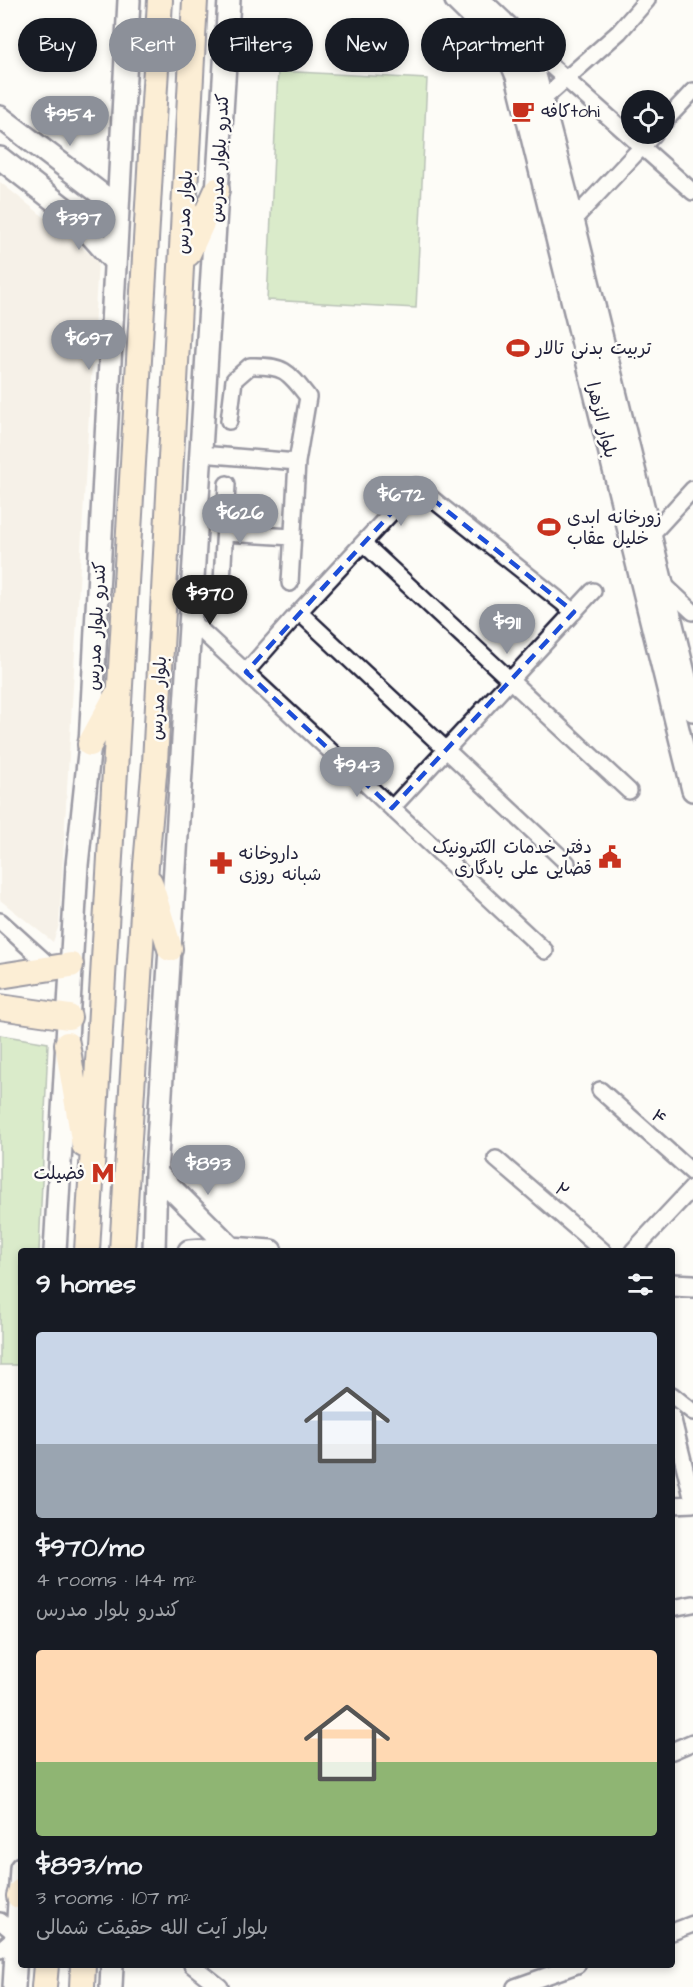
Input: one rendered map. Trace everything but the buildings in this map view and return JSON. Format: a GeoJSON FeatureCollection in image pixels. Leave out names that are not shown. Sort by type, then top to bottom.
{"type":"FeatureCollection","features":[{"type":"Feature","properties":{"kind":"main road","name":"کندرو بلوار مدرس"},"geometry":{"type":"LineString","coordinates":[[55,1248],[69,1017],[62,967],[77,865],[90,744],[129,0]]}},
{"type":"Feature","properties":{"kind":"main road","name":"بلوار مدرس"},"geometry":{"type":"LineString","coordinates":[[87,1248],[160,0]]}},
{"type":"Feature","properties":{"kind":"main road","name":"بلوار مدرس"},"geometry":{"type":"LineString","coordinates":[[122,1248],[146,868],[155,763],[195,0]]}},
{"type":"Feature","properties":{"kind":"main road","name":"کندرو بلوار مدرس"},"geometry":{"type":"LineString","coordinates":[[154,1248],[156,1173],[229,0]]}},
{"type":"Feature","properties":{"kind":"main road","name":"بلوار الزهرا"},"geometry":{"type":"LineString","coordinates":[[456,0],[505,48],[517,76],[693,790]]}},
{"type":"Feature","properties":{"kind":"main road","name":"بلوار الزهرا"},"geometry":{"type":"LineString","coordinates":[[479,0],[498,18]]}},
{"type":"Feature","properties":{"kind":"main road","name":"بلوار الزهرا"},"geometry":{"type":"LineString","coordinates":[[534,72],[693,710]]}},
{"type":"Feature","properties":{"kind":"main road"},"geometry":{"type":"LineString","coordinates":[[0,117],[118,207]]}},
{"type":"Feature","properties":{"kind":"main road"},"geometry":{"type":"LineString","coordinates":[[0,158],[73,215],[115,262]]}},
{"type":"Feature","properties":{"kind":"main road"},"geometry":{"type":"LineString","coordinates":[[73,215],[86,204],[91,188]]}},
{"type":"Feature","properties":{"kind":"main road"},"geometry":{"type":"LineString","coordinates":[[182,267],[217,190]]}},
{"type":"Feature","properties":{"kind":"main road"},"geometry":{"type":"LineString","coordinates":[[135,444],[172,447]]}},
{"type":"Feature","properties":{"kind":"main road"},"geometry":{"type":"LineString","coordinates":[[90,744],[120,689]]}},
{"type":"Feature","properties":{"kind":"main road"},"geometry":{"type":"LineString","coordinates":[[146,868],[170,949]]}},
{"type":"Feature","properties":{"kind":"main road"},"geometry":{"type":"LineString","coordinates":[[1,974],[62,967]]}},
{"type":"Feature","properties":{"kind":"main road"},"geometry":{"type":"LineString","coordinates":[[1,974],[10,978],[18,992],[10,1005],[1,1007]]}},
{"type":"Feature","properties":{"kind":"main road"},"geometry":{"type":"LineString","coordinates":[[1,1007],[69,1017]]}},
{"type":"Feature","properties":{"kind":"main road"},"geometry":{"type":"LineString","coordinates":[[67,1044],[91,1188]]}},
{"type":"Feature","properties":{"kind":"main road"},"geometry":{"type":"LineString","coordinates":[[156,1173],[239,1248]]}},
{"type":"Feature","properties":{"kind":"main road"},"geometry":{"type":"LineString","coordinates":[[675,1285],[693,1286]]}},
{"type":"Feature","properties":{"kind":"main road"},"geometry":{"type":"LineString","coordinates":[[14,1987],[18,1921]]}},
{"type":"Feature","properties":{"kind":"main road"},"geometry":{"type":"LineString","coordinates":[[44,1987],[45,1968]]}},
{"type":"Feature","properties":{"kind":"main road"},"geometry":{"type":"LineString","coordinates":[[82,1987],[83,1968]]}},
{"type":"Feature","properties":{"kind":"main road"},"geometry":{"type":"LineString","coordinates":[[111,1987],[112,1968]]}},
{"type":"Feature","properties":{"kind":"street"},"geometry":{"type":"LineString","coordinates":[[541,100],[619,32],[647,0]]}},
{"type":"Feature","properties":{"kind":"street"},"geometry":{"type":"LineString","coordinates":[[559,72],[641,148],[693,192]]}},
{"type":"Feature","properties":{"kind":"street"},"geometry":{"type":"LineString","coordinates":[[675,110],[693,91]]}},
{"type":"Feature","properties":{"kind":"street"},"geometry":{"type":"LineString","coordinates":[[573,220],[645,144]]}},
{"type":"Feature","properties":{"kind":"street"},"geometry":{"type":"LineString","coordinates":[[230,421],[234,380],[250,366],[273,365],[292,377],[308,397],[297,462],[290,583]]}},
{"type":"Feature","properties":{"kind":"street"},"geometry":{"type":"LineString","coordinates":[[201,454],[297,462]]}},
{"type":"Feature","properties":{"kind":"street"},"geometry":{"type":"LineString","coordinates":[[221,603],[227,484]]}},
{"type":"Feature","properties":{"kind":"street"},"geometry":{"type":"LineString","coordinates":[[246,672],[416,486],[574,612]]}},
{"type":"Feature","properties":{"kind":"street"},"geometry":{"type":"LineString","coordinates":[[650,536],[693,489]]}},
{"type":"Feature","properties":{"kind":"street"},"geometry":{"type":"LineString","coordinates":[[225,532],[292,537]]}},
{"type":"Feature","properties":{"kind":"street"},"geometry":{"type":"LineString","coordinates":[[363,543],[629,791]]}},
{"type":"Feature","properties":{"kind":"street"},"geometry":{"type":"LineString","coordinates":[[662,583],[693,612]]}},
{"type":"Feature","properties":{"kind":"street"},"geometry":{"type":"LineString","coordinates":[[392,808],[593,591]]}},
{"type":"Feature","properties":{"kind":"street"},"geometry":{"type":"LineString","coordinates":[[299,612],[567,863]]}},
{"type":"Feature","properties":{"kind":"street"},"geometry":{"type":"LineString","coordinates":[[191,621],[545,951]]}},
{"type":"Feature","properties":{"kind":"street"},"geometry":{"type":"LineString","coordinates":[[0,921],[62,967]]}},
{"type":"Feature","properties":{"kind":"street","name":"۴"},"geometry":{"type":"LineString","coordinates":[[600,1090],[693,1173]]}},
{"type":"Feature","properties":{"kind":"street","name":"۲"},"geometry":{"type":"LineString","coordinates":[[496,1159],[600,1248]]}},
{"type":"Feature","properties":{"kind":"street"},"geometry":{"type":"LineString","coordinates":[[636,1248],[693,1187]]}},
{"type":"Feature","properties":{"kind":"street"},"geometry":{"type":"LineString","coordinates":[[675,1397],[693,1412]]}},
{"type":"Feature","properties":{"kind":"street"},"geometry":{"type":"LineString","coordinates":[[675,1428],[693,1502],[675,1505]]}},
{"type":"Feature","properties":{"kind":"street"},"geometry":{"type":"LineString","coordinates":[[675,1607],[693,1604]]}},
{"type":"Feature","properties":{"kind":"street"},"geometry":{"type":"LineString","coordinates":[[675,1750],[693,1743]]}},
{"type":"Feature","properties":{"kind":"street"},"geometry":{"type":"LineString","coordinates":[[0,1921],[17,1935],[0,1950]]}},
{"type":"Feature","properties":{"kind":"street"},"geometry":{"type":"LineString","coordinates":[[675,1927],[693,1924]]}},
{"type":"Feature","properties":{"kind":"street"},"geometry":{"type":"LineString","coordinates":[[196,1968],[220,1987]]}},
{"type":"Feature","properties":{"kind":"street"},"geometry":{"type":"LineString","coordinates":[[515,1987],[551,1970]]}},
{"type":"Feature","properties":{"kind":"highlighted area"},"geometry":{"type":"Polygon","coordinates":[[[416,486],[574,612],[392,808],[246,672],[416,486]]]}},
{"type":"Feature","properties":{"kind":"shaded area"},"geometry":{"type":"Polygon","coordinates":[[[0,182],[98,260],[59,925],[53,942],[0,900],[0,182]]]}},
{"type":"Feature","properties":{"kind":"green space"},"geometry":{"type":"Polygon","coordinates":[[[278,72],[427,79],[416,308],[267,300],[278,72]]]}},
{"type":"Feature","properties":{"kind":"green space"},"geometry":{"type":"Polygon","coordinates":[[[0,1035],[48,1043],[39,1248],[18,1248],[18,1365],[0,1365],[0,1035]]]}},
{"type":"Feature","properties":{"kind":"place","name":"کافهtohi"},"geometry":{"type":"Point","coordinates":[523,111]}},
{"type":"Feature","properties":{"kind":"place","name":"تربیت بدنی تالار"},"geometry":{"type":"Point","coordinates":[518,348]}},
{"type":"Feature","properties":{"kind":"place","name":"زورخانه ابدی خلیل عقاب"},"geometry":{"type":"Point","coordinates":[549,527]}},
{"type":"Feature","properties":{"kind":"place","name":"دفتر خدمات الکترونیک قضایی علی یادگاری"},"geometry":{"type":"Point","coordinates":[610,857]}},
{"type":"Feature","properties":{"kind":"place","name":"داروخانه شبانه روزی"},"geometry":{"type":"Point","coordinates":[221,863]}},
{"type":"Feature","properties":{"kind":"place","name":"فضیلت"},"geometry":{"type":"Point","coordinates":[103,1173]}}]}
